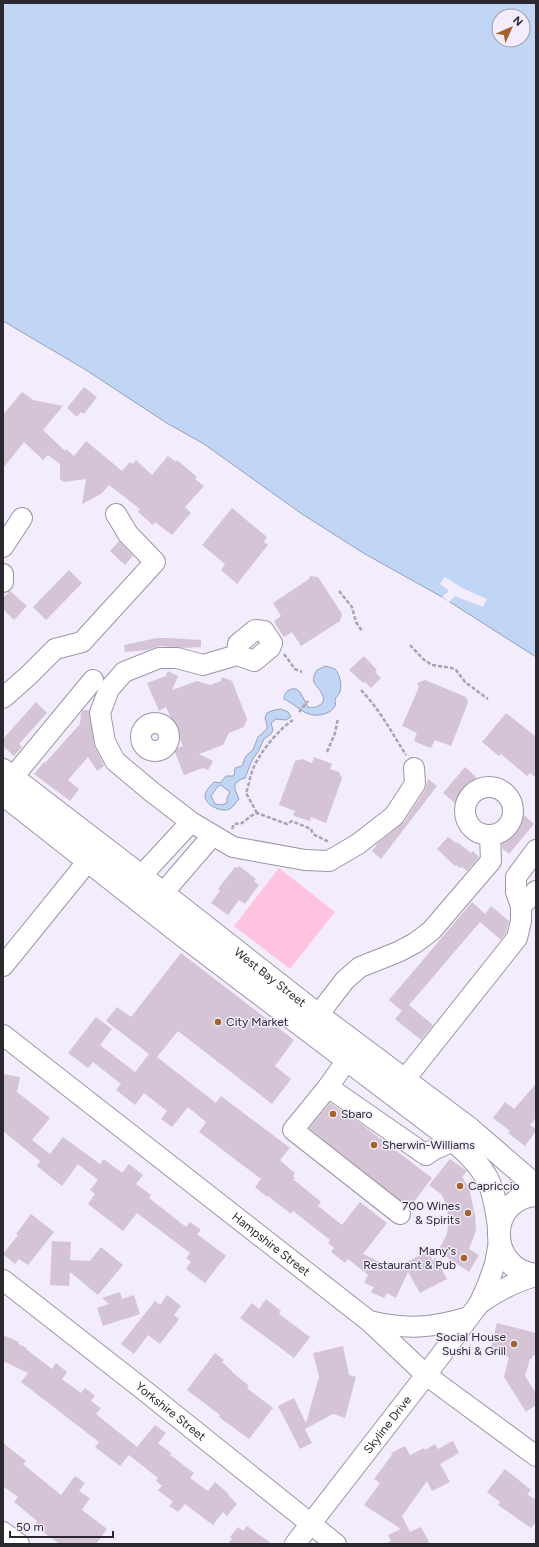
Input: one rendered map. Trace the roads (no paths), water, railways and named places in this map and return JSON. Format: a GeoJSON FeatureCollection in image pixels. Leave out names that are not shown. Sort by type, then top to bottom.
{"type":"FeatureCollection","features":[{"type":"Feature","properties":{"kind":"main road","name":"West Bay Street"},"geometry":{"type":"LineString","coordinates":[[6,780],[88,861],[187,939],[454,1141],[481,1167],[489,1181],[494,1194],[499,1234],[504,1256],[514,1267],[536,1276]]}},
{"type":"Feature","properties":{"kind":"main road","name":"West Bay Street"},"geometry":{"type":"LineString","coordinates":[[6,780],[141,876],[318,1015],[470,1128],[536,1186]]}},
{"type":"Feature","properties":{"kind":"main road"},"geometry":{"type":"LineString","coordinates":[[499,1234],[506,1212],[511,1206],[525,1198],[536,1196]]}},
{"type":"Feature","properties":{"kind":"street"},"geometry":{"type":"LineString","coordinates":[[3,698],[55,649],[82,642],[155,562],[128,534],[116,514]]}},
{"type":"Feature","properties":{"kind":"street"},"geometry":{"type":"LineString","coordinates":[[3,547],[22,518]]}},
{"type":"Feature","properties":{"kind":"street"},"geometry":{"type":"LineString","coordinates":[[3,574],[3,582]]}},
{"type":"Feature","properties":{"kind":"street"},"geometry":{"type":"LineString","coordinates":[[272,643],[264,631],[255,630],[238,644],[237,655],[204,665],[177,658],[159,658],[124,672],[109,689],[100,713],[105,742],[115,761],[191,822],[233,847],[305,860],[329,861],[358,844],[394,816],[415,784],[414,768]]}},
{"type":"Feature","properties":{"kind":"street"},"geometry":{"type":"LineString","coordinates":[[6,780],[93,680]]}},
{"type":"Feature","properties":{"kind":"street"},"geometry":{"type":"LineString","coordinates":[[115,761],[130,747],[141,742]]}},
{"type":"Feature","properties":{"kind":"street"},"geometry":{"type":"LineString","coordinates":[[141,876],[191,822]]}},
{"type":"Feature","properties":{"kind":"street"},"geometry":{"type":"LineString","coordinates":[[318,1015],[345,980],[360,967],[398,952],[415,943],[431,931],[491,861],[490,835]]}},
{"type":"Feature","properties":{"kind":"street"},"geometry":{"type":"LineString","coordinates":[[163,893],[192,861],[219,839]]}},
{"type":"Feature","properties":{"kind":"street"},"geometry":{"type":"LineString","coordinates":[[171,844],[186,850],[192,861]]}},
{"type":"Feature","properties":{"kind":"street"},"geometry":{"type":"LineString","coordinates":[[405,1079],[517,938],[521,921],[521,906],[516,892],[516,876],[536,850]]}},
{"type":"Feature","properties":{"kind":"street"},"geometry":{"type":"LineString","coordinates":[[3,966],[88,861]]}},
{"type":"Feature","properties":{"kind":"street"},"geometry":{"type":"LineString","coordinates":[[521,906],[536,891]]}},
{"type":"Feature","properties":{"kind":"street","name":"Hampshire Street"},"geometry":{"type":"LineString","coordinates":[[3,1035],[369,1321],[426,1375],[536,1456]]}},
{"type":"Feature","properties":{"kind":"street"},"geometry":{"type":"LineString","coordinates":[[347,1060],[328,1087],[293,1130],[400,1214]]}},
{"type":"Feature","properties":{"kind":"street"},"geometry":{"type":"LineString","coordinates":[[328,1087],[426,1155],[433,1150],[454,1141]]}},
{"type":"Feature","properties":{"kind":"street","name":"Skyline Drive"},"geometry":{"type":"LineString","coordinates":[[295,1544],[426,1375],[474,1310],[488,1284],[495,1264],[499,1234]]}},
{"type":"Feature","properties":{"kind":"street","name":"Skyline Drive"},"geometry":{"type":"LineString","coordinates":[[474,1310],[498,1290],[520,1280],[536,1276]]}},
{"type":"Feature","properties":{"kind":"street","name":"Yorkshire Street"},"geometry":{"type":"LineString","coordinates":[[3,1280],[140,1387],[336,1544]]}},
{"type":"Feature","properties":{"kind":"street"},"geometry":{"type":"LineString","coordinates":[[369,1321],[392,1326],[416,1327],[439,1324],[474,1310]]}},
{"type":"Feature","properties":{"kind":"street"},"geometry":{"type":"LineString","coordinates":[[3,1532],[19,1544]]}},
{"type":"Feature","properties":{"kind":"water"},"geometry":{"type":"Polygon","coordinates":[[[3,3],[536,3],[536,657],[442,597],[365,554],[302,514],[204,444],[165,422],[86,370],[3,321],[3,3]]]}},
{"type":"Feature","properties":{"kind":"water"},"geometry":{"type":"Polygon","coordinates":[[[326,666],[335,669],[341,683],[341,689],[335,699],[335,706],[326,714],[310,714],[302,711],[284,699],[287,691],[296,689],[300,692],[308,707],[319,706],[323,702],[323,696],[315,684],[314,678],[317,670],[326,666]]]}},
{"type":"Feature","properties":{"kind":"water"},"geometry":{"type":"Polygon","coordinates":[[[281,709],[288,712],[291,717],[286,720],[276,719],[271,723],[273,730],[271,734],[264,739],[258,752],[252,760],[245,778],[241,779],[235,784],[235,790],[239,799],[230,809],[227,810],[218,809],[210,805],[205,799],[207,789],[214,782],[220,783],[226,776],[234,776],[235,768],[242,766],[246,756],[253,750],[258,737],[267,729],[265,718],[267,713],[281,709]],[[221,785],[218,786],[211,796],[215,804],[222,805],[227,803],[227,798],[230,792],[221,785]]]}},
{"type":"Feature","properties":{"kind":"place","name":"City Market"},"geometry":{"type":"Point","coordinates":[218,1022]}},
{"type":"Feature","properties":{"kind":"place","name":"Sbaro"},"geometry":{"type":"Point","coordinates":[333,1114]}},
{"type":"Feature","properties":{"kind":"place","name":"Sherwin-Williams"},"geometry":{"type":"Point","coordinates":[374,1145]}},
{"type":"Feature","properties":{"kind":"place","name":"Capriccio"},"geometry":{"type":"Point","coordinates":[460,1186]}},
{"type":"Feature","properties":{"kind":"place","name":"700 Wines & Spirits"},"geometry":{"type":"Point","coordinates":[468,1213]}},
{"type":"Feature","properties":{"kind":"place","name":"Many's Restaurant & Pub"},"geometry":{"type":"Point","coordinates":[464,1258]}},
{"type":"Feature","properties":{"kind":"place","name":"Social House Sushi & Grill"},"geometry":{"type":"Point","coordinates":[514,1344]}}]}
